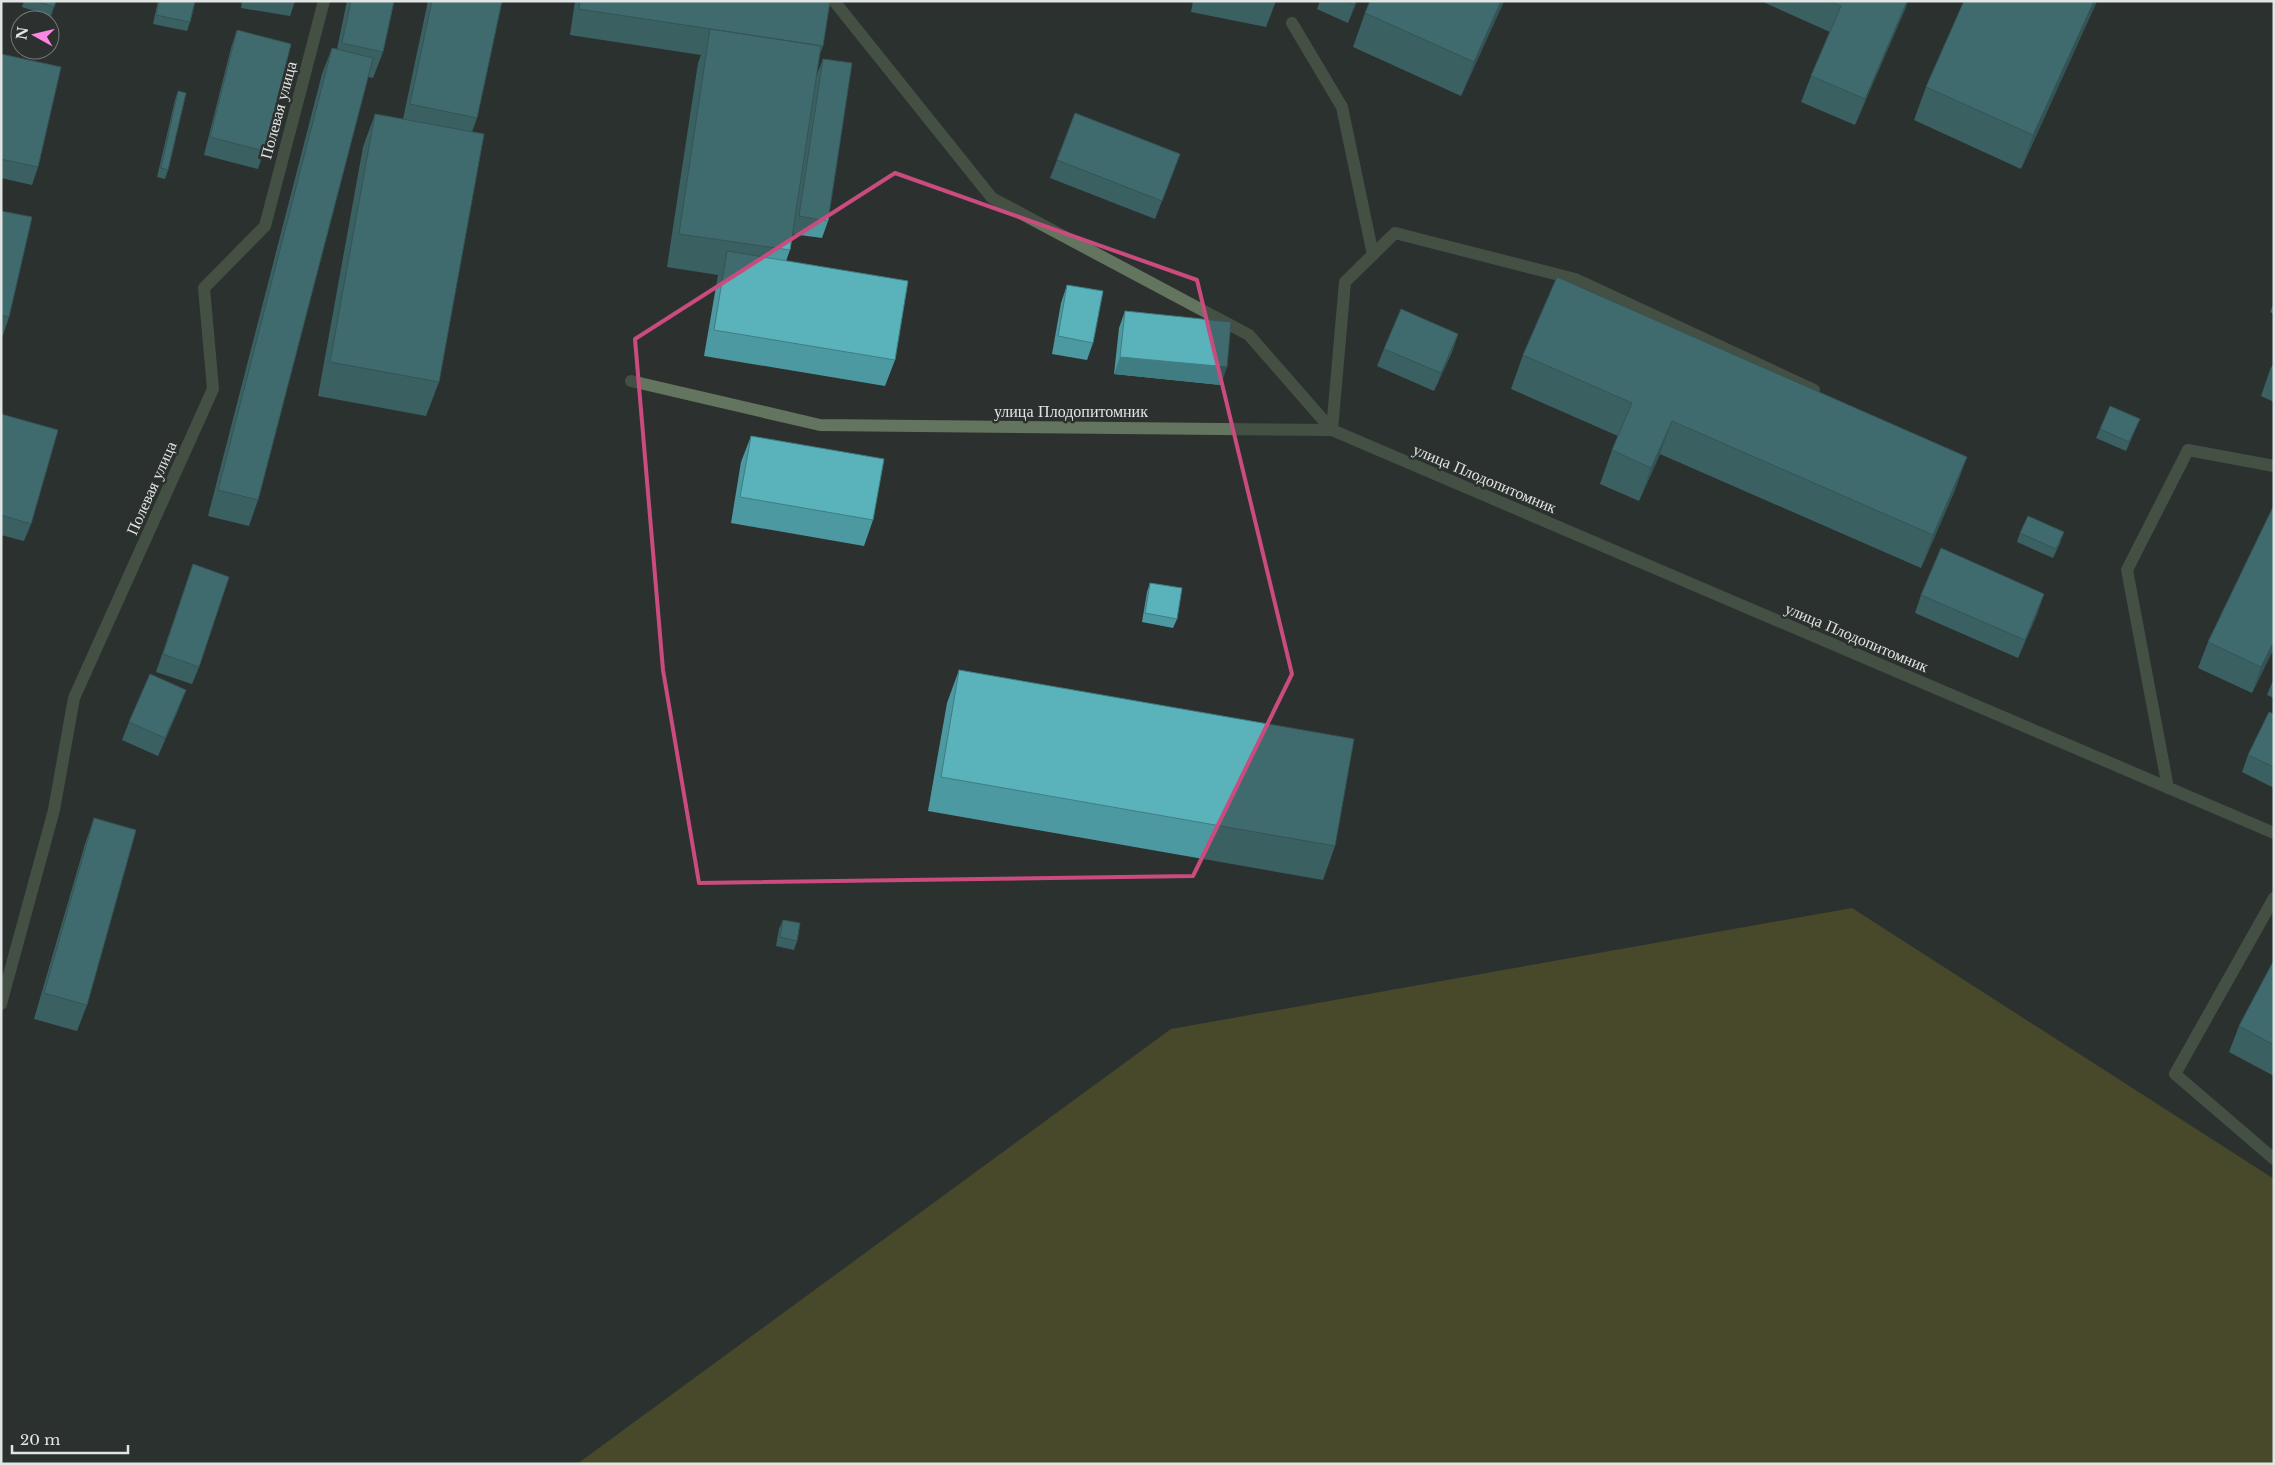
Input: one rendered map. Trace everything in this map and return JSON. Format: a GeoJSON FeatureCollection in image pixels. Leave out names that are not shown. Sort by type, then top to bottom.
{"type":"FeatureCollection","features":[{"type":"Feature","properties":{"kind":"street","name":"Полевая улица"},"geometry":{"type":"LineString","coordinates":[[1,1004],[54,810],[74,698],[214,389],[204,288],[265,226],[324,1]]}},
{"type":"Feature","properties":{"kind":"street"},"geometry":{"type":"LineString","coordinates":[[834,1],[992,198],[1249,335],[1332,430]]}},
{"type":"Feature","properties":{"kind":"street"},"geometry":{"type":"LineString","coordinates":[[1292,23],[1342,107],[1373,255]]}},
{"type":"Feature","properties":{"kind":"street"},"geometry":{"type":"LineString","coordinates":[[1332,430],[1345,282],[1396,233],[1575,279],[1824,394]]}},
{"type":"Feature","properties":{"kind":"street","name":"улица Плодопитомник"},"geometry":{"type":"LineString","coordinates":[[631,381],[820,426],[1332,430],[2274,833]]}},
{"type":"Feature","properties":{"kind":"street"},"geometry":{"type":"LineString","coordinates":[[2168,788],[2127,570],[2188,450],[2274,466]]}},
{"type":"Feature","properties":{"kind":"street"},"geometry":{"type":"LineString","coordinates":[[2274,898],[2176,1074],[2274,1159]]}},
{"type":"Feature","properties":{"kind":"highlighted area"},"geometry":{"type":"Polygon","coordinates":[[[895,173],[1197,280],[1292,674],[1193,876],[699,883],[663,670],[635,339],[895,173]]]}},
{"type":"Feature","properties":{"kind":"shaded area"},"geometry":{"type":"Polygon","coordinates":[[[1852,908],[2274,1179],[2274,1464],[577,1464],[1171,1029],[1852,908]]]}},
{"type":"Feature","properties":{"kind":"building"},"geometry":{"type":"Polygon","coordinates":[[[36,1],[56,1],[54,7],[36,1]]]}},
{"type":"Feature","properties":{"kind":"building"},"geometry":{"type":"Polygon","coordinates":[[[159,1],[195,1],[190,22],[156,15],[159,1]]]}},
{"type":"Feature","properties":{"kind":"building"},"geometry":{"type":"Polygon","coordinates":[[[351,1],[394,1],[383,52],[342,43],[351,1]]]}},
{"type":"Feature","properties":{"kind":"building"},"geometry":{"type":"Polygon","coordinates":[[[432,1],[502,1],[477,118],[410,104],[432,1]]]}},
{"type":"Feature","properties":{"kind":"building"},"geometry":{"type":"Polygon","coordinates":[[[580,1],[830,1],[823,46],[579,9],[580,1]]]}},
{"type":"Feature","properties":{"kind":"building"},"geometry":{"type":"Polygon","coordinates":[[[1346,1],[1356,1],[1354,5],[1346,1]]]}},
{"type":"Feature","properties":{"kind":"building"},"geometry":{"type":"Polygon","coordinates":[[[1370,1],[1501,1],[1474,62],[1365,13],[1370,1]]]}},
{"type":"Feature","properties":{"kind":"building"},"geometry":{"type":"Polygon","coordinates":[[[1829,1],[1907,1],[1865,99],[1811,76],[1841,6],[1829,1]]]}},
{"type":"Feature","properties":{"kind":"building"},"geometry":{"type":"Polygon","coordinates":[[[1964,1],[2094,1],[2033,135],[1926,87],[1964,1]]]}},
{"type":"Feature","properties":{"kind":"building"},"geometry":{"type":"Polygon","coordinates":[[[710,29],[821,46],[790,250],[679,234],[710,29]]]}},
{"type":"Feature","properties":{"kind":"building"},"geometry":{"type":"Polygon","coordinates":[[[237,30],[291,44],[264,151],[210,137],[237,30]]]}},
{"type":"Feature","properties":{"kind":"building"},"geometry":{"type":"Polygon","coordinates":[[[332,48],[373,58],[258,500],[218,490],[332,48]]]}},
{"type":"Feature","properties":{"kind":"building"},"geometry":{"type":"Polygon","coordinates":[[[1,54],[10,56],[10,60],[29,60],[61,67],[38,167],[1,159],[1,54]]]}},
{"type":"Feature","properties":{"kind":"building"},"geometry":{"type":"Polygon","coordinates":[[[823,59],[852,63],[828,221],[799,216],[823,59]]]}},
{"type":"Feature","properties":{"kind":"building"},"geometry":{"type":"Polygon","coordinates":[[[178,91],[186,93],[168,170],[161,168],[178,91]]]}},
{"type":"Feature","properties":{"kind":"building"},"geometry":{"type":"Polygon","coordinates":[[[1075,113],[1180,154],[1162,201],[1057,160],[1075,113]]]}},
{"type":"Feature","properties":{"kind":"building"},"geometry":{"type":"Polygon","coordinates":[[[375,114],[484,134],[439,382],[330,362],[375,114]]]}},
{"type":"Feature","properties":{"kind":"building"},"geometry":{"type":"Polygon","coordinates":[[[1,211],[32,217],[9,317],[1,315],[1,211]]]}},
{"type":"Feature","properties":{"kind":"building"},"geometry":{"type":"Polygon","coordinates":[[[727,251],[908,281],[895,360],[714,330],[727,251]]]}},
{"type":"Feature","properties":{"kind":"building"},"geometry":{"type":"Polygon","coordinates":[[[1557,277],[1967,457],[1933,535],[1672,421],[1651,468],[1612,450],[1632,403],[1523,355],[1557,277]]]}},
{"type":"Feature","properties":{"kind":"building"},"geometry":{"type":"Polygon","coordinates":[[[1067,285],[1103,291],[1093,343],[1058,336],[1067,285]]]}},
{"type":"Feature","properties":{"kind":"building"},"geometry":{"type":"Polygon","coordinates":[[[1401,309],[1458,334],[1441,373],[1384,349],[1401,309]]]}},
{"type":"Feature","properties":{"kind":"building"},"geometry":{"type":"Polygon","coordinates":[[[1125,311],[1231,322],[1227,367],[1120,357],[1125,311]]]}},
{"type":"Feature","properties":{"kind":"building"},"geometry":{"type":"Polygon","coordinates":[[[2274,363],[2274,371],[2270,370],[2274,363]]]}},
{"type":"Feature","properties":{"kind":"building"},"geometry":{"type":"Polygon","coordinates":[[[2110,406],[2140,419],[2129,442],[2100,429],[2110,406]]]}},
{"type":"Feature","properties":{"kind":"building"},"geometry":{"type":"Polygon","coordinates":[[[1,414],[58,430],[31,524],[1,515],[1,414]]]}},
{"type":"Feature","properties":{"kind":"building"},"geometry":{"type":"Polygon","coordinates":[[[751,436],[884,459],[873,520],[740,497],[751,436]]]}},
{"type":"Feature","properties":{"kind":"building"},"geometry":{"type":"Polygon","coordinates":[[[2274,505],[2274,641],[2261,667],[2208,642],[2274,505]]]}},
{"type":"Feature","properties":{"kind":"building"},"geometry":{"type":"Polygon","coordinates":[[[2028,516],[2064,532],[2056,549],[2020,533],[2028,516]]]}},
{"type":"Feature","properties":{"kind":"building"},"geometry":{"type":"Polygon","coordinates":[[[1941,548],[2044,594],[2025,640],[1921,595],[1941,548]]]}},
{"type":"Feature","properties":{"kind":"building"},"geometry":{"type":"Polygon","coordinates":[[[193,564],[229,577],[199,667],[163,654],[193,564]]]}},
{"type":"Feature","properties":{"kind":"building"},"geometry":{"type":"Polygon","coordinates":[[[1150,583],[1182,588],[1177,619],[1145,613],[1150,583]]]}},
{"type":"Feature","properties":{"kind":"building"},"geometry":{"type":"Polygon","coordinates":[[[959,670],[1354,739],[1335,846],[941,777],[959,670]]]}},
{"type":"Feature","properties":{"kind":"building"},"geometry":{"type":"Polygon","coordinates":[[[150,674],[186,690],[165,738],[129,722],[150,674]]]}},
{"type":"Feature","properties":{"kind":"building"},"geometry":{"type":"Polygon","coordinates":[[[2269,712],[2274,714],[2274,767],[2248,755],[2269,712]]]}},
{"type":"Feature","properties":{"kind":"building"},"geometry":{"type":"Polygon","coordinates":[[[94,818],[136,830],[87,1005],[44,993],[94,818]]]}},
{"type":"Feature","properties":{"kind":"building"},"geometry":{"type":"Polygon","coordinates":[[[783,920],[800,923],[797,941],[780,937],[783,920]]]}},
{"type":"Feature","properties":{"kind":"building"},"geometry":{"type":"Polygon","coordinates":[[[2274,960],[2274,1045],[2239,1026],[2274,960]]]}}]}
